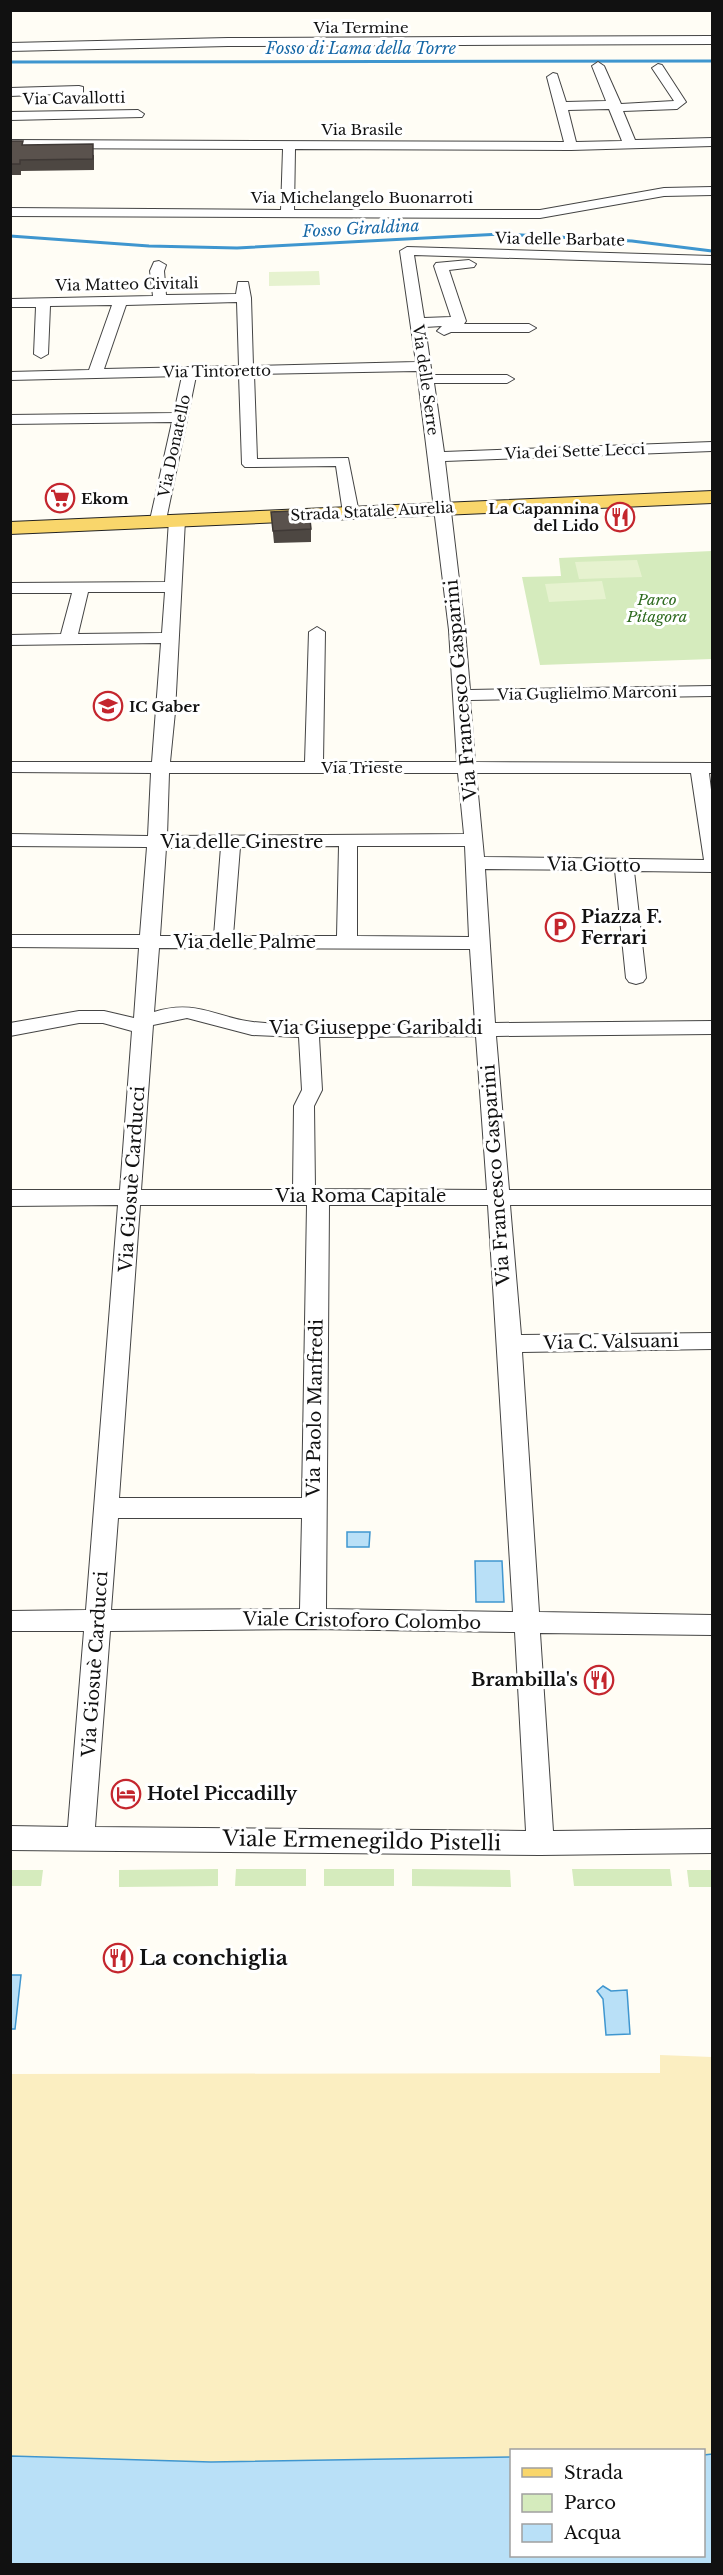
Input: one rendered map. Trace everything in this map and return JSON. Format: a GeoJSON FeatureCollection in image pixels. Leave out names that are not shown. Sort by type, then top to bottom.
{"type":"FeatureCollection","features":[{"type":"Feature","properties":{"kind":"main road","name":"Strada Statale Aurelia"},"geometry":{"type":"LineString","coordinates":[[17,526],[712,497]]}},
{"type":"Feature","properties":{"kind":"street","name":"Via Termine"},"geometry":{"type":"LineString","coordinates":[[10,47],[228,42],[712,40]]}},
{"type":"Feature","properties":{"kind":"street"},"geometry":{"type":"LineString","coordinates":[[598,66],[630,144]]}},
{"type":"Feature","properties":{"kind":"street"},"geometry":{"type":"LineString","coordinates":[[561,106],[677,105],[680,102],[658,68]]}},
{"type":"Feature","properties":{"kind":"street"},"geometry":{"type":"LineString","coordinates":[[552,78],[571,146]]}},
{"type":"Feature","properties":{"kind":"street"},"geometry":{"type":"LineString","coordinates":[[10,92],[79,90]]}},
{"type":"Feature","properties":{"kind":"street","name":"Via Cavallotti"},"geometry":{"type":"LineString","coordinates":[[10,116],[138,114]]}},
{"type":"Feature","properties":{"kind":"street","name":"Via Brasile"},"geometry":{"type":"LineString","coordinates":[[10,144],[571,146],[712,144]]}},
{"type":"Feature","properties":{"kind":"street"},"geometry":{"type":"LineString","coordinates":[[287,213],[289,146]]}},
{"type":"Feature","properties":{"kind":"street","name":"Via Michelangelo Buonarroti"},"geometry":{"type":"LineString","coordinates":[[10,212],[540,214],[664,192],[712,191]]}},
{"type":"Feature","properties":{"kind":"street","name":"Via delle Barbate"},"geometry":{"type":"LineString","coordinates":[[407,251],[712,260]]}},
{"type":"Feature","properties":{"kind":"street","name":"Via delle Serre"},"geometry":{"type":"LineString","coordinates":[[407,251],[444,508]]}},
{"type":"Feature","properties":{"kind":"street"},"geometry":{"type":"LineString","coordinates":[[418,327],[459,321],[441,266],[474,263],[476,254]]}},
{"type":"Feature","properties":{"kind":"street"},"geometry":{"type":"LineString","coordinates":[[159,266],[160,300]]}},
{"type":"Feature","properties":{"kind":"street","name":"Via Matteo Civitali"},"geometry":{"type":"LineString","coordinates":[[10,303],[160,300],[244,291],[247,370]]}},
{"type":"Feature","properties":{"kind":"street"},"geometry":{"type":"LineString","coordinates":[[94,374],[120,301]]}},
{"type":"Feature","properties":{"kind":"street"},"geometry":{"type":"LineString","coordinates":[[41,354],[43,303]]}},
{"type":"Feature","properties":{"kind":"street"},"geometry":{"type":"LineString","coordinates":[[418,327],[444,331],[448,328],[529,328]]}},
{"type":"Feature","properties":{"kind":"street"},"geometry":{"type":"LineString","coordinates":[[247,370],[250,464],[343,462],[351,513]]}},
{"type":"Feature","properties":{"kind":"street","name":"Via Tintoretto"},"geometry":{"type":"LineString","coordinates":[[10,376],[247,370],[424,373],[507,379]]}},
{"type":"Feature","properties":{"kind":"street","name":"Via Donatello"},"geometry":{"type":"LineString","coordinates":[[168,520],[180,417],[190,372]]}},
{"type":"Feature","properties":{"kind":"street"},"geometry":{"type":"LineString","coordinates":[[10,420],[180,417]]}},
{"type":"Feature","properties":{"kind":"street","name":"Via dei Sette Lecci"},"geometry":{"type":"LineString","coordinates":[[437,457],[712,446]]}},
{"type":"Feature","properties":{"kind":"street","name":"Via Francesco Gasparini"},"geometry":{"type":"LineString","coordinates":[[444,508],[474,840],[497,1197],[510,1344],[540,1843]]}},
{"type":"Feature","properties":{"kind":"street","name":"Via Giosuè Carducci"},"geometry":{"type":"LineString","coordinates":[[81,1838],[150,942],[160,767],[166,712],[173,587],[168,520]]}},
{"type":"Feature","properties":{"kind":"street"},"geometry":{"type":"LineString","coordinates":[[10,588],[173,587]]}},
{"type":"Feature","properties":{"kind":"street"},"geometry":{"type":"LineString","coordinates":[[69,638],[81,589]]}},
{"type":"Feature","properties":{"kind":"street"},"geometry":{"type":"LineString","coordinates":[[314,767],[317,632]]}},
{"type":"Feature","properties":{"kind":"street"},"geometry":{"type":"LineString","coordinates":[[10,639],[170,639]]}},
{"type":"Feature","properties":{"kind":"street","name":"Via Guglielmo Marconi"},"geometry":{"type":"LineString","coordinates":[[462,695],[712,691]]}},
{"type":"Feature","properties":{"kind":"street","name":"Via Trieste"},"geometry":{"type":"LineString","coordinates":[[10,767],[706,768]]}},
{"type":"Feature","properties":{"kind":"street"},"geometry":{"type":"LineString","coordinates":[[706,768],[712,858]]}},
{"type":"Feature","properties":{"kind":"street","name":"Via delle Ginestre"},"geometry":{"type":"LineString","coordinates":[[10,840],[348,842],[474,840]]}},
{"type":"Feature","properties":{"kind":"street"},"geometry":{"type":"LineString","coordinates":[[223,942],[231,842]]}},
{"type":"Feature","properties":{"kind":"street"},"geometry":{"type":"LineString","coordinates":[[347,943],[348,842]]}},
{"type":"Feature","properties":{"kind":"street","name":"Via Giotto"},"geometry":{"type":"LineString","coordinates":[[475,864],[712,866]]}},
{"type":"Feature","properties":{"kind":"street"},"geometry":{"type":"LineString","coordinates":[[624,865],[636,978]]}},
{"type":"Feature","properties":{"kind":"street","name":"Via delle Palme"},"geometry":{"type":"LineString","coordinates":[[10,941],[479,943]]}},
{"type":"Feature","properties":{"kind":"street","name":"Via Giuseppe Garibaldi"},"geometry":{"type":"LineString","coordinates":[[10,1030],[79,1017],[104,1017],[132,1025],[165,1015],[187,1012],[252,1028],[309,1031],[712,1027]]}},
{"type":"Feature","properties":{"kind":"street","name":"Via Paolo Manfredi"},"geometry":{"type":"LineString","coordinates":[[309,1031],[312,1090],[304,1106],[311,1196],[313,1619]]}},
{"type":"Feature","properties":{"kind":"street","name":"Via Roma Capitale"},"geometry":{"type":"LineString","coordinates":[[10,1198],[712,1197]]}},
{"type":"Feature","properties":{"kind":"street","name":"Via C. Valsuani"},"geometry":{"type":"LineString","coordinates":[[510,1344],[712,1341]]}},
{"type":"Feature","properties":{"kind":"street"},"geometry":{"type":"LineString","coordinates":[[107,1508],[314,1508]]}},
{"type":"Feature","properties":{"kind":"street","name":"Viale Cristoforo Colombo"},"geometry":{"type":"LineString","coordinates":[[10,1622],[313,1619],[712,1625]]}},
{"type":"Feature","properties":{"kind":"street","name":"Viale Ermenegildo Pistelli"},"geometry":{"type":"LineString","coordinates":[[10,1838],[540,1843],[712,1841]]}},
{"type":"Feature","properties":{"kind":"green space"},"geometry":{"type":"Polygon","coordinates":[[[319,271],[320,285],[269,286],[269,272],[319,271]]]}},
{"type":"Feature","properties":{"kind":"green space","name":"Parco Pitagora"},"geometry":{"type":"Polygon","coordinates":[[[712,551],[712,659],[540,665],[522,577],[561,576],[559,558],[712,551]]]}},
{"type":"Feature","properties":{"kind":"green space"},"geometry":{"type":"Polygon","coordinates":[[[637,560],[642,577],[579,579],[575,562],[637,560]]]}},
{"type":"Feature","properties":{"kind":"green space"},"geometry":{"type":"Polygon","coordinates":[[[602,581],[606,599],[549,602],[545,584],[602,581]]]}},
{"type":"Feature","properties":{"kind":"green space"},"geometry":{"type":"Polygon","coordinates":[[[218,1869],[218,1886],[119,1887],[119,1870],[218,1869]]]}},
{"type":"Feature","properties":{"kind":"green space"},"geometry":{"type":"Polygon","coordinates":[[[236,1869],[306,1869],[306,1886],[235,1886],[236,1869]]]}},
{"type":"Feature","properties":{"kind":"green space"},"geometry":{"type":"Polygon","coordinates":[[[324,1869],[394,1869],[394,1886],[324,1886],[324,1869]]]}},
{"type":"Feature","properties":{"kind":"green space"},"geometry":{"type":"Polygon","coordinates":[[[412,1869],[510,1870],[511,1887],[412,1886],[412,1869]]]}},
{"type":"Feature","properties":{"kind":"green space"},"geometry":{"type":"Polygon","coordinates":[[[572,1869],[670,1869],[672,1886],[574,1886],[572,1869]]]}},
{"type":"Feature","properties":{"kind":"green space"},"geometry":{"type":"Polygon","coordinates":[[[10,1870],[43,1870],[41,1886],[11,1886],[10,1870]]]}},
{"type":"Feature","properties":{"kind":"green space"},"geometry":{"type":"Polygon","coordinates":[[[687,1870],[712,1870],[712,1887],[689,1887],[687,1870]]]}},
{"type":"Feature","properties":{"kind":"sand"},"geometry":{"type":"Polygon","coordinates":[[[660,2055],[712,2057],[712,2454],[705,2455],[705,2449],[510,2449],[510,2457],[211,2462],[11,2456],[11,2074],[660,2073],[660,2055]]]}},
{"type":"Feature","properties":{"kind":"water"},"geometry":{"type":"Polygon","coordinates":[[[347,1532],[370,1532],[369,1547],[347,1547],[347,1532]]]}},
{"type":"Feature","properties":{"kind":"water"},"geometry":{"type":"Polygon","coordinates":[[[475,1561],[502,1561],[504,1602],[476,1602],[475,1561]]]}},
{"type":"Feature","properties":{"kind":"water"},"geometry":{"type":"Polygon","coordinates":[[[11,1975],[21,1975],[15,2029],[11,2029],[11,1975]]]}},
{"type":"Feature","properties":{"kind":"water"},"geometry":{"type":"Polygon","coordinates":[[[603,1986],[611,1991],[627,1990],[630,2034],[606,2035],[603,1999],[597,1991],[603,1986]]]}},
{"type":"Feature","properties":{"kind":"water"},"geometry":{"type":"Polygon","coordinates":[[[712,2454],[712,2564],[11,2564],[11,2456],[211,2462],[510,2457],[510,2557],[705,2557],[705,2455],[712,2454]]]}},
{"type":"Feature","properties":{"kind":"building"},"geometry":{"type":"Polygon","coordinates":[[[10,141],[23,141],[22,145],[93,144],[93,159],[20,160],[20,164],[10,164],[10,141]]]}},
{"type":"Feature","properties":{"kind":"building"},"geometry":{"type":"Polygon","coordinates":[[[309,510],[311,529],[273,531],[271,512],[309,510]]]}},
{"type":"Feature","properties":{"kind":"waterway","name":"Fosso di Lama della Torre"},"geometry":{"type":"LineString","coordinates":[[10,62],[712,61]]}},
{"type":"Feature","properties":{"kind":"waterway","name":"Fosso Giraldina"},"geometry":{"type":"LineString","coordinates":[[10,236],[149,246],[237,248],[501,234],[632,241],[712,251]]}},
{"type":"Feature","properties":{"kind":"place","name":"Ekom"},"geometry":{"type":"Point","coordinates":[60,498]}},
{"type":"Feature","properties":{"kind":"place","name":"La Capannina del Lido"},"geometry":{"type":"Point","coordinates":[620,517]}},
{"type":"Feature","properties":{"kind":"place","name":"IC Gaber"},"geometry":{"type":"Point","coordinates":[108,706]}},
{"type":"Feature","properties":{"kind":"place","name":"Piazza F. Ferrari"},"geometry":{"type":"Point","coordinates":[560,927]}},
{"type":"Feature","properties":{"kind":"place","name":"Brambilla's"},"geometry":{"type":"Point","coordinates":[599,1680]}},
{"type":"Feature","properties":{"kind":"place","name":"Hotel Piccadilly"},"geometry":{"type":"Point","coordinates":[126,1794]}},
{"type":"Feature","properties":{"kind":"place","name":"La conchiglia"},"geometry":{"type":"Point","coordinates":[118,1958]}}]}
